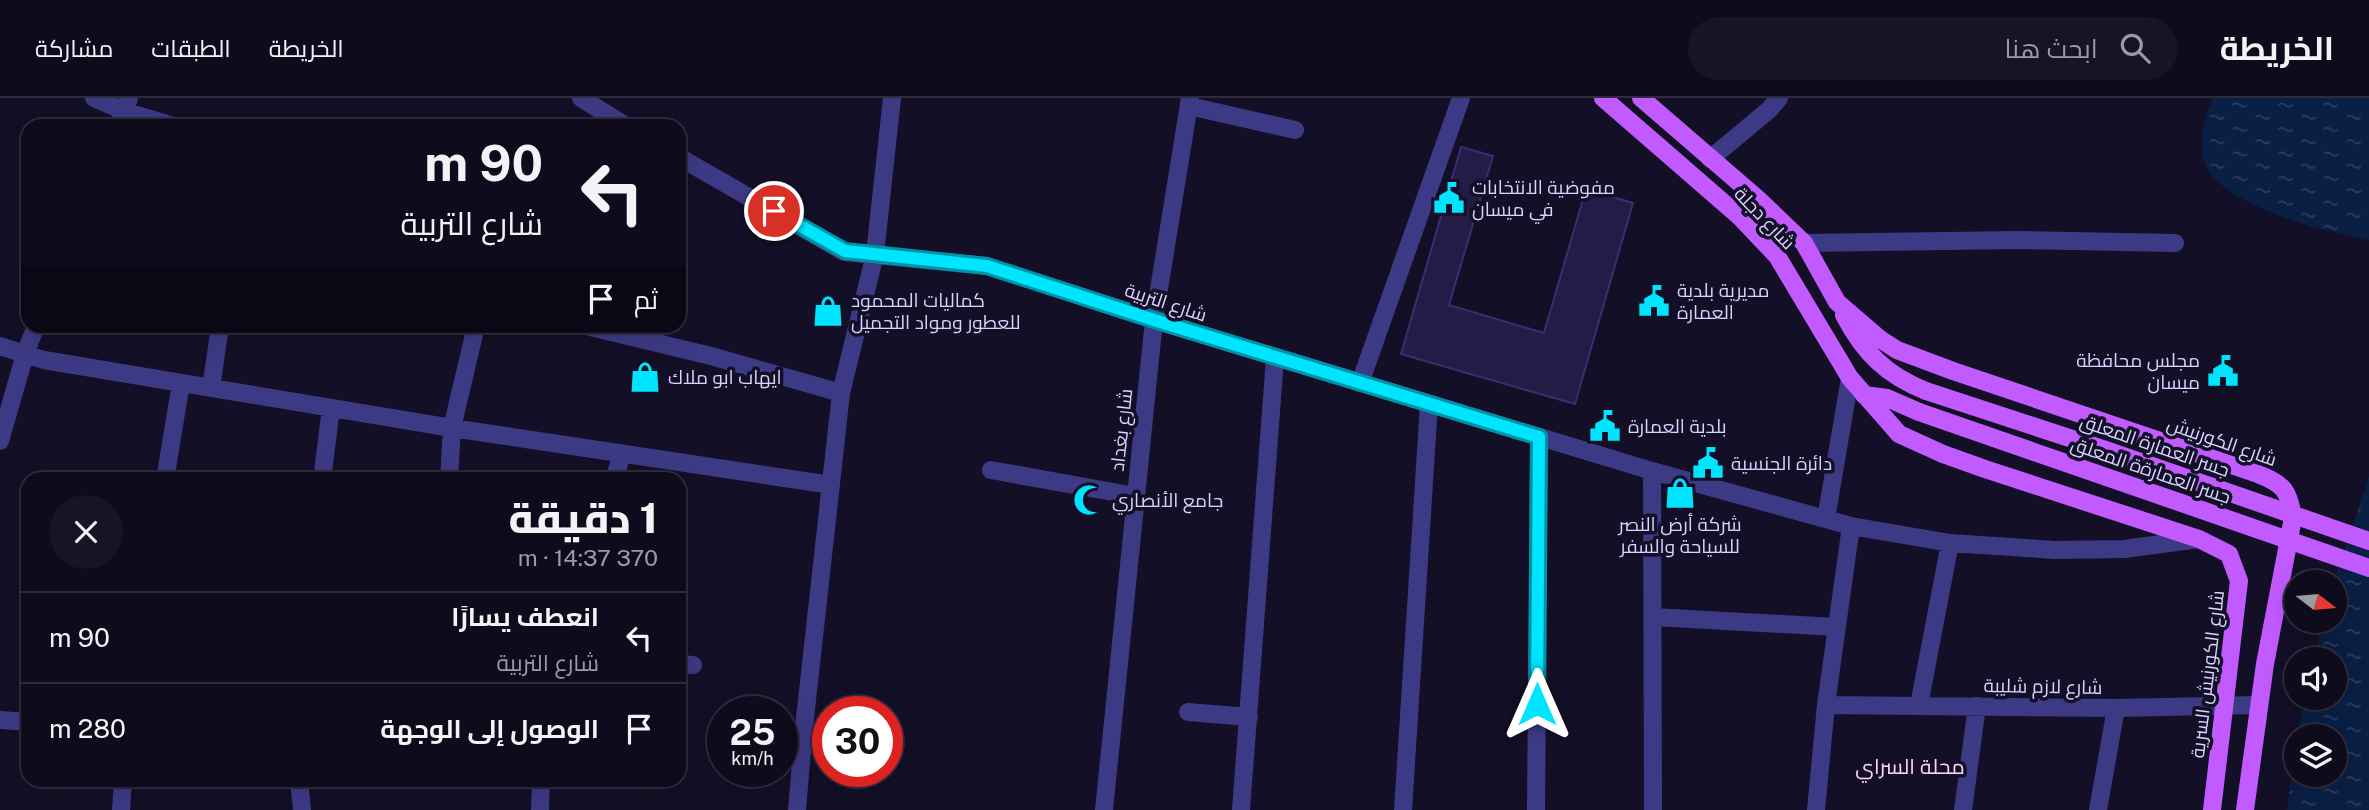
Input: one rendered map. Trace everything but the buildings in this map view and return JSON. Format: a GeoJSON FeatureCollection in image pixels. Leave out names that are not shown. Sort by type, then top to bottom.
{"type":"FeatureCollection","features":[{"type":"Feature","properties":{"kind":"main road","name":"شارع دجلة"},"geometry":{"type":"LineString","coordinates":[[1603,98],[1740,217],[1777,256],[1850,378],[1899,434],[1974,466],[2062,494]]}},
{"type":"Feature","properties":{"kind":"main road","name":"شارع دجلة"},"geometry":{"type":"LineString","coordinates":[[1641,98],[1758,199],[1804,243],[1854,334],[1873,358],[1889,373],[1926,391]]}},
{"type":"Feature","properties":{"kind":"main road","name":"شارع دجلة"},"geometry":{"type":"LineString","coordinates":[[1837,302],[1880,340],[1897,350],[1953,371]]}},
{"type":"Feature","properties":{"kind":"main road","name":"شارع الكورنيش"},"geometry":{"type":"LineString","coordinates":[[1953,371],[2276,481],[2290,496],[2293,518],[2265,664],[2245,810]]}},
{"type":"Feature","properties":{"kind":"main road","name":"جسر العمارة المعلق"},"geometry":{"type":"LineString","coordinates":[[1926,391],[2369,541]]}},
{"type":"Feature","properties":{"kind":"main road","name":"جسر العمارةة المعلق"},"geometry":{"type":"LineString","coordinates":[[1864,395],[1887,398],[1919,412],[2369,568]]}},
{"type":"Feature","properties":{"kind":"main road","name":"شارع الكورنيش السرية"},"geometry":{"type":"LineString","coordinates":[[2062,494],[2199,540],[2229,554],[2239,581],[2212,810]]}},
{"type":"Feature","properties":{"kind":"street"},"geometry":{"type":"LineString","coordinates":[[94,98],[124,112],[149,119]]}},
{"type":"Feature","properties":{"kind":"street"},"geometry":{"type":"LineString","coordinates":[[581,98],[610,119]]}},
{"type":"Feature","properties":{"kind":"street"},"geometry":{"type":"LineString","coordinates":[[797,810],[841,393],[875,254],[892,98]]}},
{"type":"Feature","properties":{"kind":"street"},"geometry":{"type":"LineString","coordinates":[[1360,383],[1461,98]]}},
{"type":"Feature","properties":{"kind":"street"},"geometry":{"type":"LineString","coordinates":[[1710,159],[1770,109],[1779,98]]}},
{"type":"Feature","properties":{"kind":"street"},"geometry":{"type":"LineString","coordinates":[[1189,102],[1295,130]]}},
{"type":"Feature","properties":{"kind":"street","name":"شارع بغداد"},"geometry":{"type":"LineString","coordinates":[[1104,810],[1154,320],[1189,102]]}},
{"type":"Feature","properties":{"kind":"street","name":"شارع التربية"},"geometry":{"type":"LineString","coordinates":[[686,160],[845,251],[987,266],[1275,358],[1652,471],[1851,526],[1950,543],[2055,550],[2110,549],[2199,540]]}},
{"type":"Feature","properties":{"kind":"street"},"geometry":{"type":"LineString","coordinates":[[1804,243],[2018,240],[2175,243]]}},
{"type":"Feature","properties":{"kind":"street"},"geometry":{"type":"LineString","coordinates":[[0,441],[33,333]]}},
{"type":"Feature","properties":{"kind":"street"},"geometry":{"type":"LineString","coordinates":[[211,388],[219,333]]}},
{"type":"Feature","properties":{"kind":"street"},"geometry":{"type":"LineString","coordinates":[[449,472],[452,428],[474,333]]}},
{"type":"Feature","properties":{"kind":"street"},"geometry":{"type":"LineString","coordinates":[[615,333],[711,356],[841,393]]}},
{"type":"Feature","properties":{"kind":"street"},"geometry":{"type":"LineString","coordinates":[[0,346],[44,360],[181,383],[452,428],[831,485]]}},
{"type":"Feature","properties":{"kind":"street"},"geometry":{"type":"LineString","coordinates":[[1241,810],[1275,358]]}},
{"type":"Feature","properties":{"kind":"street"},"geometry":{"type":"LineString","coordinates":[[1826,519],[1850,378]]}},
{"type":"Feature","properties":{"kind":"street"},"geometry":{"type":"LineString","coordinates":[[166,472],[181,383]]}},
{"type":"Feature","properties":{"kind":"street"},"geometry":{"type":"LineString","coordinates":[[1403,810],[1429,404]]}},
{"type":"Feature","properties":{"kind":"street"},"geometry":{"type":"LineString","coordinates":[[323,472],[331,408]]}},
{"type":"Feature","properties":{"kind":"street"},"geometry":{"type":"LineString","coordinates":[[1536,810],[1539,437]]}},
{"type":"Feature","properties":{"kind":"street"},"geometry":{"type":"LineString","coordinates":[[616,472],[622,454]]}},
{"type":"Feature","properties":{"kind":"street"},"geometry":{"type":"LineString","coordinates":[[991,470],[1135,496]]}},
{"type":"Feature","properties":{"kind":"street"},"geometry":{"type":"LineString","coordinates":[[1652,471],[1653,810]]}},
{"type":"Feature","properties":{"kind":"street"},"geometry":{"type":"LineString","coordinates":[[1816,810],[1826,705],[1851,526]]}},
{"type":"Feature","properties":{"kind":"street"},"geometry":{"type":"LineString","coordinates":[[1919,705],[1950,543]]}},
{"type":"Feature","properties":{"kind":"street"},"geometry":{"type":"LineString","coordinates":[[1653,617],[1837,627]]}},
{"type":"Feature","properties":{"kind":"street","name":"شارع لازم شليبة"},"geometry":{"type":"LineString","coordinates":[[1826,705],[2116,708],[2259,705]]}},
{"type":"Feature","properties":{"kind":"street"},"geometry":{"type":"LineString","coordinates":[[1963,810],[1976,706]]}},
{"type":"Feature","properties":{"kind":"street"},"geometry":{"type":"LineString","coordinates":[[2098,810],[2116,708]]}},
{"type":"Feature","properties":{"kind":"street"},"geometry":{"type":"LineString","coordinates":[[1188,712],[1249,717]]}},
{"type":"Feature","properties":{"kind":"street"},"geometry":{"type":"LineString","coordinates":[[0,720],[21,722]]}},
{"type":"Feature","properties":{"kind":"street"},"geometry":{"type":"LineString","coordinates":[[121,810],[122,787]]}},
{"type":"Feature","properties":{"kind":"street"},"geometry":{"type":"LineString","coordinates":[[300,787],[302,810]]}},
{"type":"Feature","properties":{"kind":"street"},"geometry":{"type":"LineString","coordinates":[[540,810],[541,787]]}},
{"type":"Feature","properties":{"kind":"water"},"geometry":{"type":"Polygon","coordinates":[[[2213,98],[2369,98],[2369,240],[2276,214],[2230,191],[2214,177],[2202,153],[2205,121],[2213,98]]]}},
{"type":"Feature","properties":{"kind":"water"},"geometry":{"type":"Polygon","coordinates":[[[2369,476],[2369,810],[2287,810],[2290,787],[2347,787],[2347,724],[2299,724],[2302,710],[2347,710],[2347,647],[2317,647],[2320,634],[2347,634],[2347,570],[2338,570],[2369,476]]]}},
{"type":"Feature","properties":{"kind":"place","name":"مفوضية الانتخابات في ميسان"},"geometry":{"type":"Point","coordinates":[1449,198]}},
{"type":"Feature","properties":{"kind":"place","name":"مديرية بلدية العمارة"},"geometry":{"type":"Point","coordinates":[1654,301]}},
{"type":"Feature","properties":{"kind":"place","name":"كماليات المحمود للعطور ومواد التجميل"},"geometry":{"type":"Point","coordinates":[828,311]}},
{"type":"Feature","properties":{"kind":"place","name":"مجلس محافظة ميسان"},"geometry":{"type":"Point","coordinates":[2223,371]}},
{"type":"Feature","properties":{"kind":"place","name":"ايهاب ابو ملاك"},"geometry":{"type":"Point","coordinates":[645,377]}},
{"type":"Feature","properties":{"kind":"place","name":"بلدية العمارة"},"geometry":{"type":"Point","coordinates":[1605,426]}},
{"type":"Feature","properties":{"kind":"place","name":"دائرة الجنسية"},"geometry":{"type":"Point","coordinates":[1708,463]}},
{"type":"Feature","properties":{"kind":"place","name":"شركة أرض النصر للسياحة والسفر"},"geometry":{"type":"Point","coordinates":[1680,493]}},
{"type":"Feature","properties":{"kind":"place","name":"جامع الأنصاري"},"geometry":{"type":"Point","coordinates":[1089,500]}},
{"type":"Feature","properties":{"kind":"district","name":"محلة السراي"},"geometry":{"type":"Point","coordinates":[1910,766]}},
{"type":"Feature","properties":{"kind":"route"},"geometry":{"type":"LineString","coordinates":[[774,211],[845,251],[987,266],[1338,377],[1539,437],[1537,704]]}}]}
